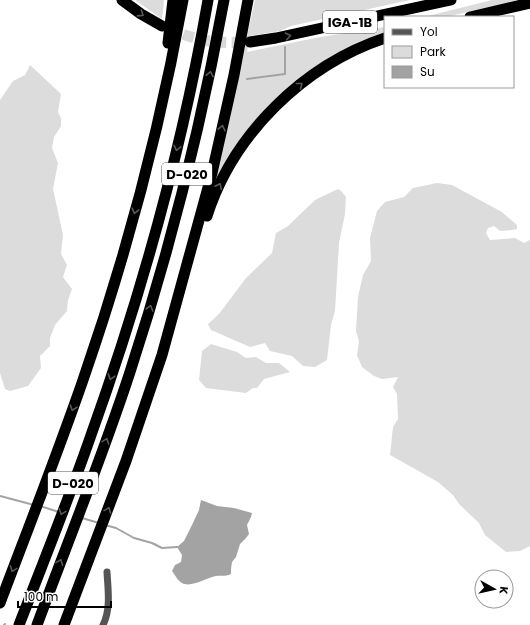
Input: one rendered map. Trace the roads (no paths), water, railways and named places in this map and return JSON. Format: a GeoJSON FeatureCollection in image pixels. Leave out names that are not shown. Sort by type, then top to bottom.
{"type":"FeatureCollection","features":[{"type":"Feature","properties":{"kind":"highway"},"geometry":{"type":"LineString","coordinates":[[122,0],[141,14],[162,26]]}},
{"type":"Feature","properties":{"kind":"highway"},"geometry":{"type":"LineString","coordinates":[[145,173],[150,134],[170,33],[173,0]]}},
{"type":"Feature","properties":{"kind":"highway"},"geometry":{"type":"LineString","coordinates":[[0,603],[57,454],[99,331],[130,229],[164,97],[183,0]]}},
{"type":"Feature","properties":{"kind":"highway","name":"D-020"},"geometry":{"type":"LineString","coordinates":[[19,625],[90,438],[123,340],[153,240],[176,149],[197,58],[208,0]]}},
{"type":"Feature","properties":{"kind":"highway","name":"D-020"},"geometry":{"type":"LineString","coordinates":[[36,625],[107,438],[138,346],[166,253],[207,86],[224,0]]}},
{"type":"Feature","properties":{"kind":"highway"},"geometry":{"type":"LineString","coordinates":[[162,355],[212,174],[234,75],[248,0]]}},
{"type":"Feature","properties":{"kind":"highway","name":"IGA-1B"},"geometry":{"type":"LineString","coordinates":[[250,42],[282,37],[451,0]]}},
{"type":"Feature","properties":{"kind":"highway"},"geometry":{"type":"LineString","coordinates":[[474,16],[530,3]]}},
{"type":"Feature","properties":{"kind":"highway"},"geometry":{"type":"LineString","coordinates":[[64,625],[126,460],[174,324],[210,208],[217,190],[236,155],[268,114],[297,87],[327,65],[360,48],[384,38]]}},
{"type":"Feature","properties":{"kind":"street"},"geometry":{"type":"LineString","coordinates":[[103,625],[108,607],[107,572]]}},
{"type":"Feature","properties":{"kind":"water"},"geometry":{"type":"Polygon","coordinates":[[[201,500],[217,506],[234,508],[252,513],[247,525],[249,534],[240,544],[236,557],[232,562],[231,574],[216,576],[194,584],[186,584],[179,581],[172,571],[175,565],[181,562],[182,555],[177,547],[184,541],[199,510],[201,500]]]}},
{"type":"Feature","properties":{"kind":"waterway"},"geometry":{"type":"LineString","coordinates":[[247,79],[285,74],[285,47]]}},
{"type":"Feature","properties":{"kind":"waterway"},"geometry":{"type":"LineString","coordinates":[[0,496],[34,505]]}},
{"type":"Feature","properties":{"kind":"waterway"},"geometry":{"type":"LineString","coordinates":[[40,506],[59,512]]}},
{"type":"Feature","properties":{"kind":"waterway"},"geometry":{"type":"LineString","coordinates":[[82,518],[99,523]]}},
{"type":"Feature","properties":{"kind":"waterway"},"geometry":{"type":"LineString","coordinates":[[105,525],[116,528],[134,538],[152,543],[162,548],[177,547]]}},
{"type":"Feature","properties":{"kind":"tunnel"},"geometry":{"type":"LineString","coordinates":[[168,28],[188,36],[207,41],[249,42]]}}]}
